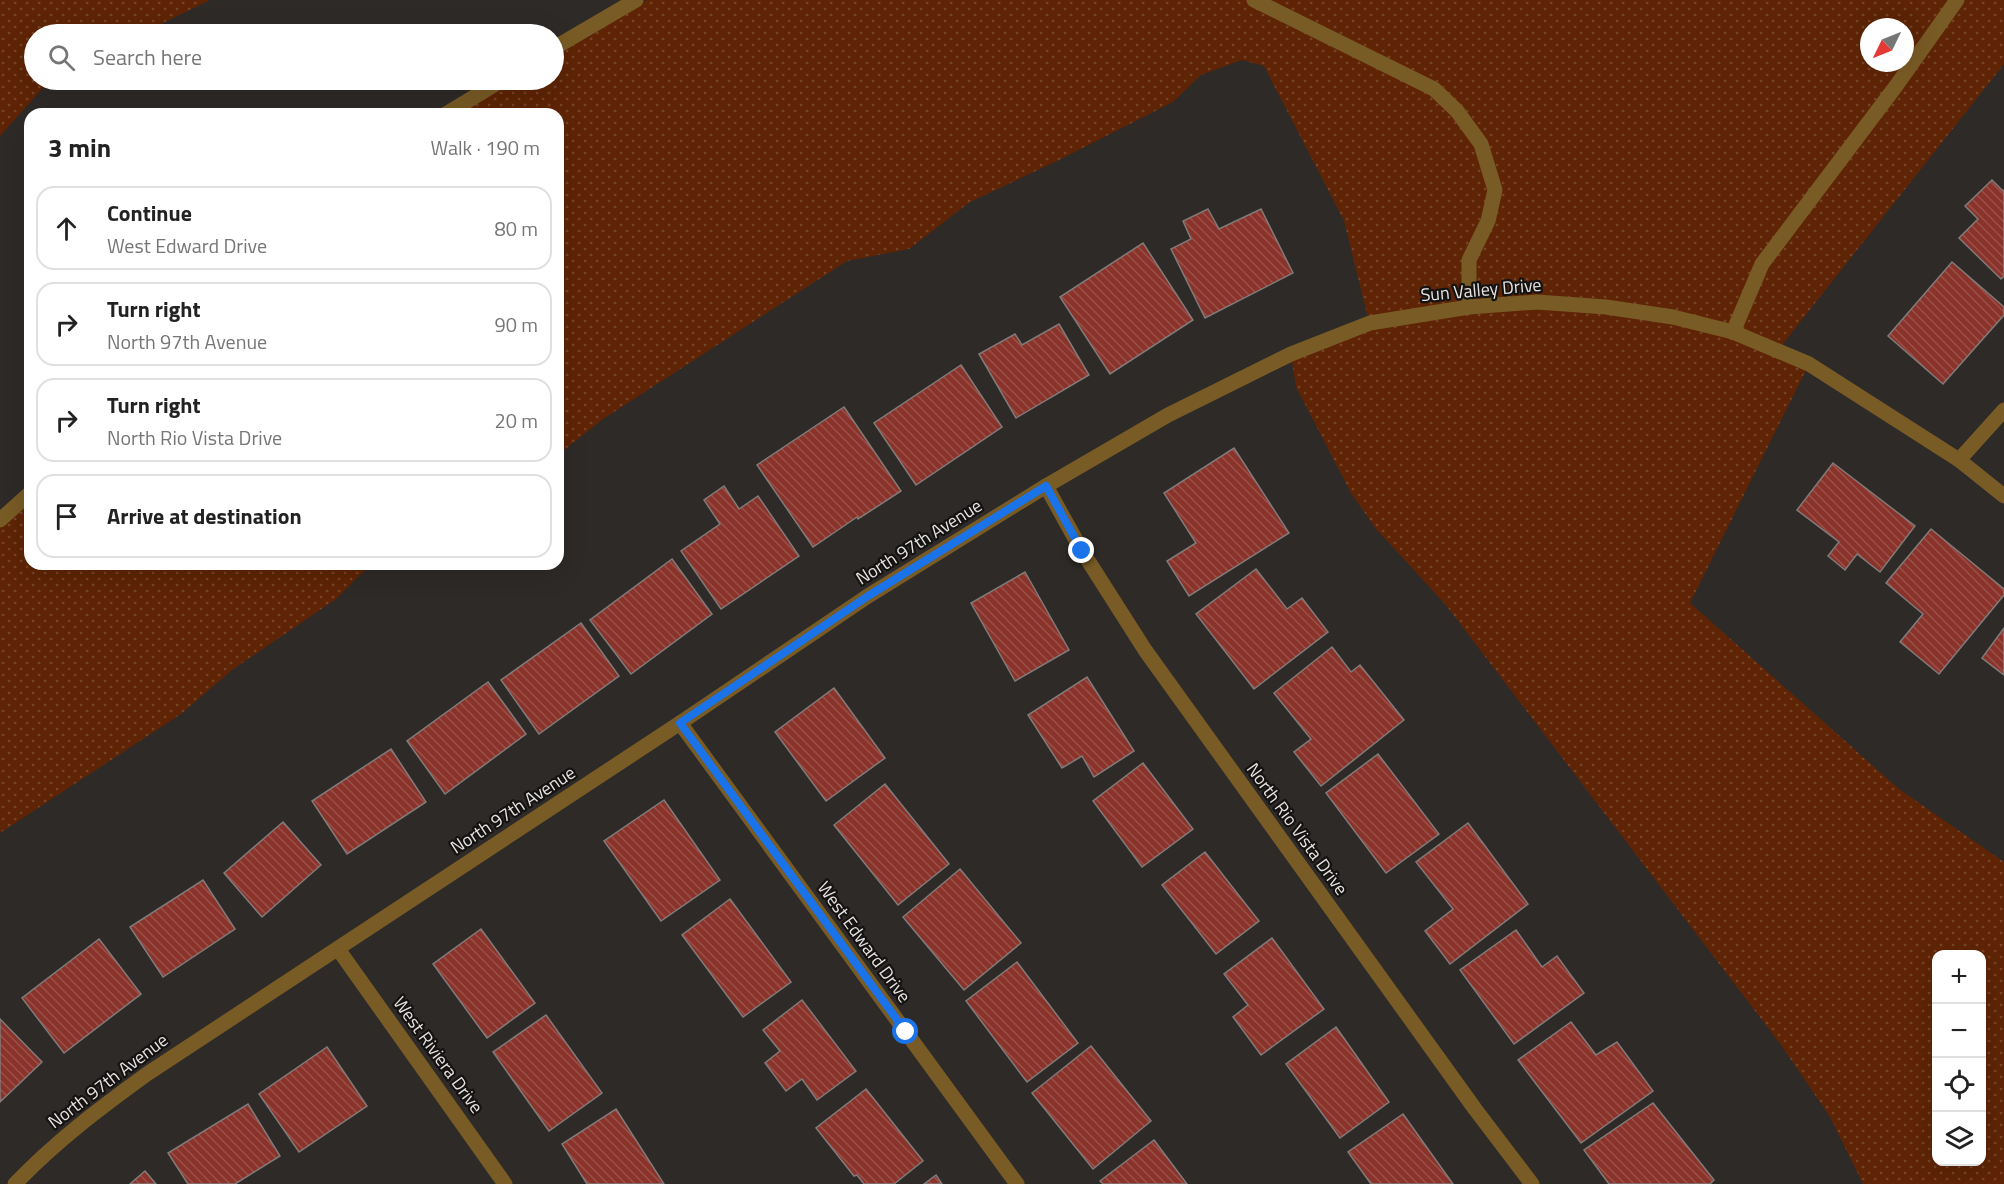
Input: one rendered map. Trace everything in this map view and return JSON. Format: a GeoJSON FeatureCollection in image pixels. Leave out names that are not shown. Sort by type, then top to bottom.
{"type":"FeatureCollection","features":[{"type":"Feature","properties":{"kind":"street"},"geometry":{"type":"LineString","coordinates":[[564,42],[636,0]]}},
{"type":"Feature","properties":{"kind":"street"},"geometry":{"type":"LineString","coordinates":[[1254,0],[1434,89],[1457,111],[1481,144],[1495,190],[1488,220],[1469,260],[1469,308]]}},
{"type":"Feature","properties":{"kind":"street"},"geometry":{"type":"LineString","coordinates":[[1733,332],[1762,264],[1896,86],[1956,0]]}},
{"type":"Feature","properties":{"kind":"street"},"geometry":{"type":"LineString","coordinates":[[456,108],[486,90]]}},
{"type":"Feature","properties":{"kind":"street","name":"Sun Valley Drive"},"geometry":{"type":"LineString","coordinates":[[1046,486],[1168,415],[1291,354],[1370,323],[1469,308],[1537,303],[1606,307],[1673,317],[1733,332],[1809,364],[1959,460],[2004,496]]}},
{"type":"Feature","properties":{"kind":"street"},"geometry":{"type":"LineString","coordinates":[[1959,460],[2004,410]]}},
{"type":"Feature","properties":{"kind":"street","name":"North 97th Avenue"},"geometry":{"type":"LineString","coordinates":[[15,1184],[90,1115],[147,1074],[680,723],[868,596],[1046,486]]}},
{"type":"Feature","properties":{"kind":"street","name":"North Rio Vista Drive"},"geometry":{"type":"LineString","coordinates":[[1046,486],[1082,551],[1144,650],[1475,1109],[1532,1184]]}},
{"type":"Feature","properties":{"kind":"street"},"geometry":{"type":"LineString","coordinates":[[0,520],[24,498]]}},
{"type":"Feature","properties":{"kind":"street","name":"West Edward Drive"},"geometry":{"type":"LineString","coordinates":[[680,723],[1017,1184]]}},
{"type":"Feature","properties":{"kind":"street","name":"West Riviera Drive"},"geometry":{"type":"LineString","coordinates":[[338,949],[505,1184]]}},
{"type":"Feature","properties":{"kind":"shaded area"},"geometry":{"type":"Polygon","coordinates":[[[0,0],[210,0],[161,24],[24,24],[24,90],[41,90],[0,136],[0,0]]]}},
{"type":"Feature","properties":{"kind":"shaded area"},"geometry":{"type":"Polygon","coordinates":[[[647,0],[2004,0],[2004,64],[1778,350],[1809,364],[1690,603],[1899,789],[2004,862],[2004,1184],[1863,1184],[1830,1117],[1781,1045],[1445,604],[1376,529],[1351,493],[1296,387],[1291,354],[1369,322],[1344,221],[1264,66],[1242,60],[1201,75],[1173,102],[970,202],[909,249],[847,261],[603,419],[564,450],[564,108],[462,108],[492,90],[564,90],[564,48],[647,0]]]}},
{"type":"Feature","properties":{"kind":"shaded area"},"geometry":{"type":"Polygon","coordinates":[[[24,489],[24,570],[365,570],[336,599],[232,670],[181,714],[0,833],[0,511],[24,489]]]}},
{"type":"Feature","properties":{"kind":"building"},"geometry":{"type":"Polygon","coordinates":[[[1992,180],[2004,190],[2004,276],[2001,279],[1959,238],[1978,219],[1965,206],[1992,180]]]}},
{"type":"Feature","properties":{"kind":"building"},"geometry":{"type":"Polygon","coordinates":[[[1208,209],[1219,229],[1261,209],[1293,273],[1205,318],[1171,249],[1191,239],[1183,221],[1208,209]]]}},
{"type":"Feature","properties":{"kind":"building"},"geometry":{"type":"Polygon","coordinates":[[[1143,243],[1193,320],[1110,374],[1060,297],[1143,243]]]}},
{"type":"Feature","properties":{"kind":"building"},"geometry":{"type":"Polygon","coordinates":[[[1952,262],[2004,307],[2004,315],[1943,384],[1888,336],[1952,262]]]}},
{"type":"Feature","properties":{"kind":"building"},"geometry":{"type":"Polygon","coordinates":[[[1059,324],[1089,375],[1016,418],[979,354],[1015,334],[1022,345],[1059,324]]]}},
{"type":"Feature","properties":{"kind":"building"},"geometry":{"type":"Polygon","coordinates":[[[961,365],[1002,427],[916,485],[874,423],[961,365]]]}},
{"type":"Feature","properties":{"kind":"building"},"geometry":{"type":"Polygon","coordinates":[[[844,407],[901,491],[813,547],[757,465],[844,407]]]}},
{"type":"Feature","properties":{"kind":"building"},"geometry":{"type":"Polygon","coordinates":[[[1234,448],[1289,533],[1189,596],[1167,561],[1196,543],[1164,493],[1234,448]]]}},
{"type":"Feature","properties":{"kind":"building"},"geometry":{"type":"Polygon","coordinates":[[[1833,463],[1915,526],[1880,572],[1857,554],[1845,570],[1828,556],[1839,542],[1797,510],[1833,463]]]}},
{"type":"Feature","properties":{"kind":"building"},"geometry":{"type":"Polygon","coordinates":[[[724,486],[739,509],[758,496],[799,556],[721,609],[681,551],[720,524],[704,500],[724,486]]]}},
{"type":"Feature","properties":{"kind":"building"},"geometry":{"type":"Polygon","coordinates":[[[1931,529],[2004,589],[2004,595],[1939,674],[1900,642],[1923,614],[1886,583],[1931,529]]]}},
{"type":"Feature","properties":{"kind":"building"},"geometry":{"type":"Polygon","coordinates":[[[672,559],[712,614],[631,674],[590,620],[672,559]]]}},
{"type":"Feature","properties":{"kind":"building"},"geometry":{"type":"Polygon","coordinates":[[[1256,569],[1287,609],[1302,598],[1328,632],[1254,689],[1196,614],[1256,569]]]}},
{"type":"Feature","properties":{"kind":"building"},"geometry":{"type":"Polygon","coordinates":[[[1025,572],[1069,650],[1015,681],[971,603],[1025,572]]]}},
{"type":"Feature","properties":{"kind":"building"},"geometry":{"type":"Polygon","coordinates":[[[581,623],[619,676],[539,734],[501,680],[581,623]]]}},
{"type":"Feature","properties":{"kind":"building"},"geometry":{"type":"Polygon","coordinates":[[[2004,628],[2004,675],[1982,658],[2004,628]]]}},
{"type":"Feature","properties":{"kind":"building"},"geometry":{"type":"Polygon","coordinates":[[[1332,647],[1351,672],[1360,665],[1404,720],[1321,786],[1294,752],[1311,739],[1274,693],[1332,647]]]}},
{"type":"Feature","properties":{"kind":"building"},"geometry":{"type":"Polygon","coordinates":[[[1087,677],[1134,751],[1094,777],[1082,756],[1062,768],[1028,715],[1087,677]]]}},
{"type":"Feature","properties":{"kind":"building"},"geometry":{"type":"Polygon","coordinates":[[[488,682],[526,734],[445,794],[407,741],[488,682]]]}},
{"type":"Feature","properties":{"kind":"building"},"geometry":{"type":"Polygon","coordinates":[[[834,688],[885,758],[826,801],[775,732],[834,688]]]}},
{"type":"Feature","properties":{"kind":"building"},"geometry":{"type":"Polygon","coordinates":[[[391,749],[426,802],[347,854],[312,801],[391,749]]]}},
{"type":"Feature","properties":{"kind":"building"},"geometry":{"type":"Polygon","coordinates":[[[1378,754],[1439,834],[1386,873],[1326,793],[1378,754]]]}},
{"type":"Feature","properties":{"kind":"building"},"geometry":{"type":"Polygon","coordinates":[[[1143,763],[1193,829],[1142,867],[1093,801],[1143,763]]]}},
{"type":"Feature","properties":{"kind":"building"},"geometry":{"type":"Polygon","coordinates":[[[885,784],[949,864],[898,905],[834,825],[885,784]]]}},
{"type":"Feature","properties":{"kind":"building"},"geometry":{"type":"Polygon","coordinates":[[[664,800],[720,880],[661,921],[604,841],[664,800]]]}},
{"type":"Feature","properties":{"kind":"building"},"geometry":{"type":"Polygon","coordinates":[[[283,822],[321,865],[262,917],[224,873],[283,822]]]}},
{"type":"Feature","properties":{"kind":"building"},"geometry":{"type":"Polygon","coordinates":[[[1468,823],[1528,904],[1450,964],[1425,931],[1453,909],[1416,862],[1468,823]]]}},
{"type":"Feature","properties":{"kind":"building"},"geometry":{"type":"Polygon","coordinates":[[[1205,852],[1259,921],[1216,954],[1162,885],[1205,852]]]}},
{"type":"Feature","properties":{"kind":"building"},"geometry":{"type":"Polygon","coordinates":[[[960,869],[1021,943],[964,990],[903,917],[960,869]]]}},
{"type":"Feature","properties":{"kind":"building"},"geometry":{"type":"Polygon","coordinates":[[[203,880],[235,929],[163,977],[130,927],[203,880]]]}},
{"type":"Feature","properties":{"kind":"building"},"geometry":{"type":"Polygon","coordinates":[[[730,899],[791,982],[743,1017],[682,935],[730,899]]]}},
{"type":"Feature","properties":{"kind":"building"},"geometry":{"type":"Polygon","coordinates":[[[481,929],[535,1003],[487,1038],[433,964],[481,929]]]}},
{"type":"Feature","properties":{"kind":"building"},"geometry":{"type":"Polygon","coordinates":[[[1516,930],[1542,967],[1557,956],[1584,993],[1514,1044],[1460,970],[1516,930]]]}},
{"type":"Feature","properties":{"kind":"building"},"geometry":{"type":"Polygon","coordinates":[[[1272,938],[1324,1009],[1261,1055],[1233,1017],[1248,1005],[1224,974],[1272,938]]]}},
{"type":"Feature","properties":{"kind":"building"},"geometry":{"type":"Polygon","coordinates":[[[99,939],[141,994],[64,1053],[22,998],[99,939]]]}},
{"type":"Feature","properties":{"kind":"building"},"geometry":{"type":"Polygon","coordinates":[[[1017,962],[1078,1043],[1027,1082],[966,1001],[1017,962]]]}},
{"type":"Feature","properties":{"kind":"building"},"geometry":{"type":"Polygon","coordinates":[[[802,1000],[856,1071],[817,1100],[802,1079],[786,1091],[765,1063],[780,1051],[763,1030],[802,1000]]]}},
{"type":"Feature","properties":{"kind":"building"},"geometry":{"type":"Polygon","coordinates":[[[546,1015],[602,1093],[549,1131],[493,1052],[546,1015]]]}},
{"type":"Feature","properties":{"kind":"building"},"geometry":{"type":"Polygon","coordinates":[[[0,1019],[42,1062],[0,1102],[0,1019]]]}},
{"type":"Feature","properties":{"kind":"building"},"geometry":{"type":"Polygon","coordinates":[[[1571,1022],[1596,1055],[1617,1042],[1653,1091],[1581,1143],[1518,1060],[1571,1022]]]}},
{"type":"Feature","properties":{"kind":"building"},"geometry":{"type":"Polygon","coordinates":[[[1336,1027],[1389,1102],[1340,1138],[1286,1064],[1336,1027]]]}},
{"type":"Feature","properties":{"kind":"building"},"geometry":{"type":"Polygon","coordinates":[[[1091,1046],[1151,1121],[1093,1169],[1032,1093],[1091,1046]]]}},
{"type":"Feature","properties":{"kind":"building"},"geometry":{"type":"Polygon","coordinates":[[[327,1047],[367,1106],[299,1152],[259,1094],[327,1047]]]}},
{"type":"Feature","properties":{"kind":"building"},"geometry":{"type":"Polygon","coordinates":[[[866,1089],[923,1161],[894,1184],[864,1184],[857,1175],[854,1176],[816,1128],[866,1089]]]}},
{"type":"Feature","properties":{"kind":"building"},"geometry":{"type":"Polygon","coordinates":[[[1653,1103],[1714,1180],[1710,1184],[1609,1184],[1584,1150],[1653,1103]]]}},
{"type":"Feature","properties":{"kind":"building"},"geometry":{"type":"Polygon","coordinates":[[[248,1104],[280,1156],[235,1184],[188,1184],[168,1153],[248,1104]]]}},
{"type":"Feature","properties":{"kind":"building"},"geometry":{"type":"Polygon","coordinates":[[[616,1109],[664,1184],[587,1184],[562,1144],[616,1109]]]}},
{"type":"Feature","properties":{"kind":"building"},"geometry":{"type":"Polygon","coordinates":[[[1403,1114],[1453,1184],[1371,1184],[1348,1152],[1403,1114]]]}},
{"type":"Feature","properties":{"kind":"building"},"geometry":{"type":"Polygon","coordinates":[[[1154,1140],[1187,1184],[1103,1184],[1100,1181],[1154,1140]]]}},
{"type":"Feature","properties":{"kind":"building"},"geometry":{"type":"Polygon","coordinates":[[[145,1171],[156,1184],[130,1184],[145,1171]]]}},
{"type":"Feature","properties":{"kind":"building"},"geometry":{"type":"Polygon","coordinates":[[[936,1175],[942,1184],[924,1184],[936,1175]]]}},
{"type":"Feature","properties":{"kind":"route"},"geometry":{"type":"LineString","coordinates":[[906,1032],[680,723],[868,596],[1046,486],[1082,551]]}}]}
